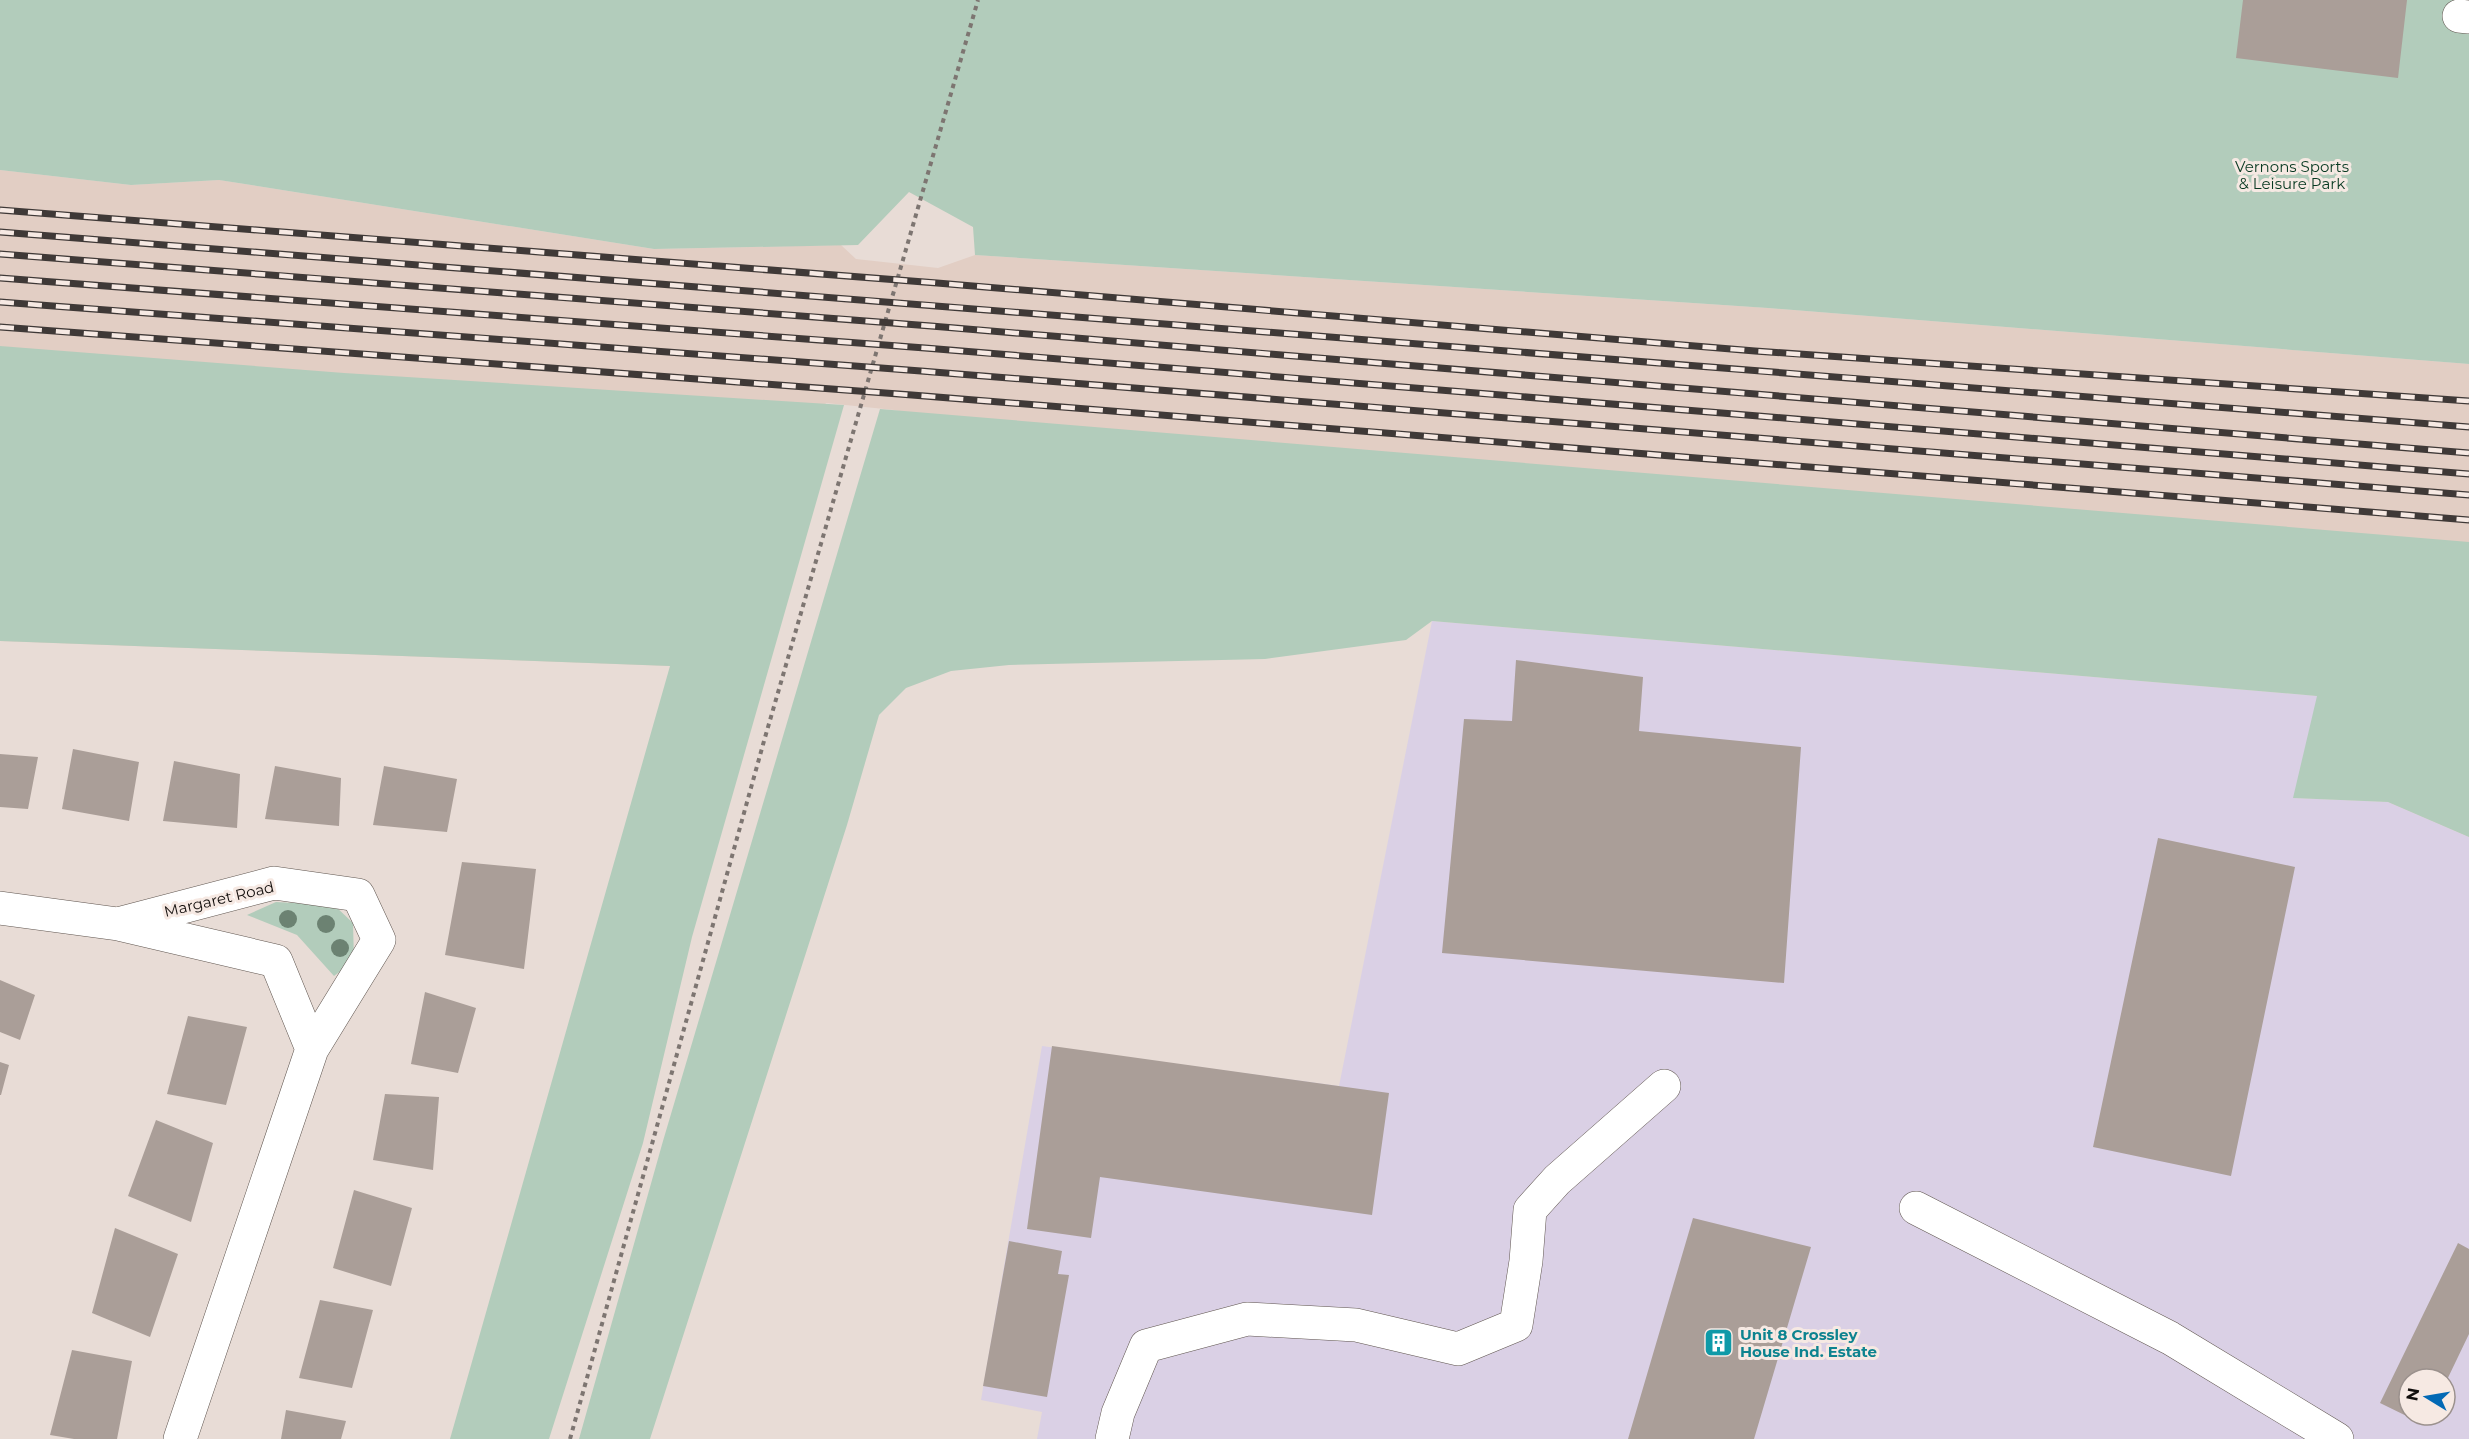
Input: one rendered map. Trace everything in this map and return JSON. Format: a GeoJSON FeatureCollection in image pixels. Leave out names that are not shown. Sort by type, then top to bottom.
{"type":"FeatureCollection","features":[{"type":"Feature","properties":{"kind":"street","name":"Margaret Road"},"geometry":{"type":"LineString","coordinates":[[118,924],[274,883],[358,895],[379,940],[312,1049],[180,1439]]}},
{"type":"Feature","properties":{"kind":"street","name":"Margaret Road"},"geometry":{"type":"LineString","coordinates":[[0,908],[118,924],[276,961],[312,1049]]}},
{"type":"Feature","properties":{"kind":"street"},"geometry":{"type":"LineString","coordinates":[[1112,1439],[1118,1413],[1146,1346],[1247,1319],[1356,1326],[1458,1349],[1516,1325],[1526,1261],[1530,1210],[1557,1180],[1664,1086]]}},
{"type":"Feature","properties":{"kind":"street"},"geometry":{"type":"LineString","coordinates":[[1916,1208],[2170,1338],[2337,1439]]}},
{"type":"Feature","properties":{"kind":"path"},"geometry":{"type":"LineString","coordinates":[[570,1439],[764,741],[978,0]]}},
{"type":"Feature","properties":{"kind":"shaded area"},"geometry":{"type":"Polygon","coordinates":[[[0,170],[131,185],[219,180],[654,249],[841,245],[856,259],[938,268],[975,255],[1768,308],[2469,364],[2469,837],[2388,802],[2317,696],[894,410],[826,403],[671,666],[0,641],[0,170]]]}},
{"type":"Feature","properties":{"kind":"shaded area"},"geometry":{"type":"Polygon","coordinates":[[[1432,621],[2318,696],[2294,798],[2388,802],[2469,837],[2469,1439],[1037,1439],[1042,1412],[981,1400],[1042,1046],[1339,1086],[1432,621]]]}},
{"type":"Feature","properties":{"kind":"green space","name":"Vernons Sports & Leisure Park"},"geometry":{"type":"Polygon","coordinates":[[[0,0],[2469,0],[2469,364],[1768,308],[975,255],[973,227],[909,192],[858,245],[654,249],[219,180],[131,185],[0,170],[0,0]]]}},
{"type":"Feature","properties":{"kind":"green space"},"geometry":{"type":"Polygon","coordinates":[[[0,346],[344,373],[844,405],[692,937],[643,1143],[549,1439],[450,1439],[670,666],[0,641],[0,346]]]}},
{"type":"Feature","properties":{"kind":"green space"},"geometry":{"type":"Polygon","coordinates":[[[880,409],[2469,542],[2469,837],[2388,802],[2293,798],[2317,696],[1432,621],[1406,640],[1265,659],[1009,665],[951,671],[906,688],[879,715],[847,825],[650,1439],[579,1439],[663,1141],[880,409]]]}},
{"type":"Feature","properties":{"kind":"green space"},"geometry":{"type":"Polygon","coordinates":[[[276,902],[334,905],[353,923],[354,961],[334,976],[297,935],[247,915],[276,902]]]}},
{"type":"Feature","properties":{"kind":"building"},"geometry":{"type":"Polygon","coordinates":[[[2243,0],[2407,0],[2398,78],[2236,58],[2243,0]]]}},
{"type":"Feature","properties":{"kind":"building"},"geometry":{"type":"Polygon","coordinates":[[[1516,660],[1643,677],[1639,731],[1801,747],[1784,983],[1442,953],[1464,719],[1512,721],[1516,660]]]}},
{"type":"Feature","properties":{"kind":"building"},"geometry":{"type":"Polygon","coordinates":[[[73,749],[139,762],[129,821],[62,809],[73,749]]]}},
{"type":"Feature","properties":{"kind":"building"},"geometry":{"type":"Polygon","coordinates":[[[0,754],[38,757],[28,809],[0,807],[0,754]]]}},
{"type":"Feature","properties":{"kind":"building"},"geometry":{"type":"Polygon","coordinates":[[[174,761],[240,774],[237,828],[163,821],[174,761]]]}},
{"type":"Feature","properties":{"kind":"building"},"geometry":{"type":"Polygon","coordinates":[[[275,766],[341,778],[339,826],[265,819],[275,766]]]}},
{"type":"Feature","properties":{"kind":"building"},"geometry":{"type":"Polygon","coordinates":[[[384,766],[457,779],[447,832],[373,825],[384,766]]]}},
{"type":"Feature","properties":{"kind":"building"},"geometry":{"type":"Polygon","coordinates":[[[2158,838],[2295,867],[2231,1176],[2093,1147],[2158,838]]]}},
{"type":"Feature","properties":{"kind":"building"},"geometry":{"type":"Polygon","coordinates":[[[462,862],[536,869],[524,969],[445,955],[462,862]]]}},
{"type":"Feature","properties":{"kind":"building"},"geometry":{"type":"Polygon","coordinates":[[[0,980],[35,995],[20,1040],[0,1032],[0,980]]]}},
{"type":"Feature","properties":{"kind":"building"},"geometry":{"type":"Polygon","coordinates":[[[425,992],[476,1008],[458,1073],[411,1064],[425,992]]]}},
{"type":"Feature","properties":{"kind":"building"},"geometry":{"type":"Polygon","coordinates":[[[188,1016],[247,1027],[226,1105],[167,1094],[188,1016]]]}},
{"type":"Feature","properties":{"kind":"building"},"geometry":{"type":"Polygon","coordinates":[[[1052,1046],[1389,1093],[1372,1215],[1100,1177],[1091,1238],[1027,1229],[1052,1046]]]}},
{"type":"Feature","properties":{"kind":"building"},"geometry":{"type":"Polygon","coordinates":[[[0,1062],[9,1065],[1,1095],[0,1095],[0,1062]]]}},
{"type":"Feature","properties":{"kind":"building"},"geometry":{"type":"Polygon","coordinates":[[[385,1094],[439,1097],[433,1170],[373,1160],[385,1094]]]}},
{"type":"Feature","properties":{"kind":"building"},"geometry":{"type":"Polygon","coordinates":[[[156,1120],[213,1143],[191,1222],[128,1196],[156,1120]]]}},
{"type":"Feature","properties":{"kind":"building"},"geometry":{"type":"Polygon","coordinates":[[[354,1190],[412,1208],[391,1286],[333,1268],[354,1190]]]}},
{"type":"Feature","properties":{"kind":"building","name":"Unit 8 Crossley House Ind. Estate"},"geometry":{"type":"Polygon","coordinates":[[[1693,1218],[1811,1247],[1754,1439],[1628,1439],[1693,1218]]]}},
{"type":"Feature","properties":{"kind":"building"},"geometry":{"type":"Polygon","coordinates":[[[115,1228],[178,1254],[150,1337],[92,1313],[115,1228]]]}},
{"type":"Feature","properties":{"kind":"building"},"geometry":{"type":"Polygon","coordinates":[[[1009,1241],[1062,1251],[1058,1274],[1069,1275],[1047,1397],[983,1386],[1009,1241]]]}},
{"type":"Feature","properties":{"kind":"building"},"geometry":{"type":"Polygon","coordinates":[[[2458,1243],[2469,1249],[2469,1334],[2453,1367],[2398,1367],[2458,1243]]]}},
{"type":"Feature","properties":{"kind":"building"},"geometry":{"type":"Polygon","coordinates":[[[320,1300],[373,1310],[352,1388],[299,1378],[320,1300]]]}},
{"type":"Feature","properties":{"kind":"building"},"geometry":{"type":"Polygon","coordinates":[[[72,1350],[132,1361],[117,1439],[74,1439],[50,1435],[72,1350]]]}},
{"type":"Feature","properties":{"kind":"building"},"geometry":{"type":"Polygon","coordinates":[[[2397,1368],[2397,1411],[2380,1403],[2397,1368]]]}},
{"type":"Feature","properties":{"kind":"building"},"geometry":{"type":"Polygon","coordinates":[[[286,1410],[346,1421],[341,1439],[281,1439],[286,1410]]]}},
{"type":"Feature","properties":{"kind":"railway"},"geometry":{"type":"LineString","coordinates":[[0,210],[937,283],[1755,351],[2469,401]]}},
{"type":"Feature","properties":{"kind":"railway"},"geometry":{"type":"LineString","coordinates":[[0,232],[2469,427]]}},
{"type":"Feature","properties":{"kind":"railway"},"geometry":{"type":"LineString","coordinates":[[0,254],[931,326],[2469,453]]}},
{"type":"Feature","properties":{"kind":"railway"},"geometry":{"type":"LineString","coordinates":[[0,278],[925,348],[2469,474]]}},
{"type":"Feature","properties":{"kind":"railway"},"geometry":{"type":"LineString","coordinates":[[0,302],[921,371],[2469,495]]}},
{"type":"Feature","properties":{"kind":"railway"},"geometry":{"type":"LineString","coordinates":[[0,327],[912,395],[2469,520]]}},
{"type":"Feature","properties":{"kind":"place","name":"Unit 8 Crossley House Ind. Estate"},"geometry":{"type":"Point","coordinates":[1719,1343]}}]}
